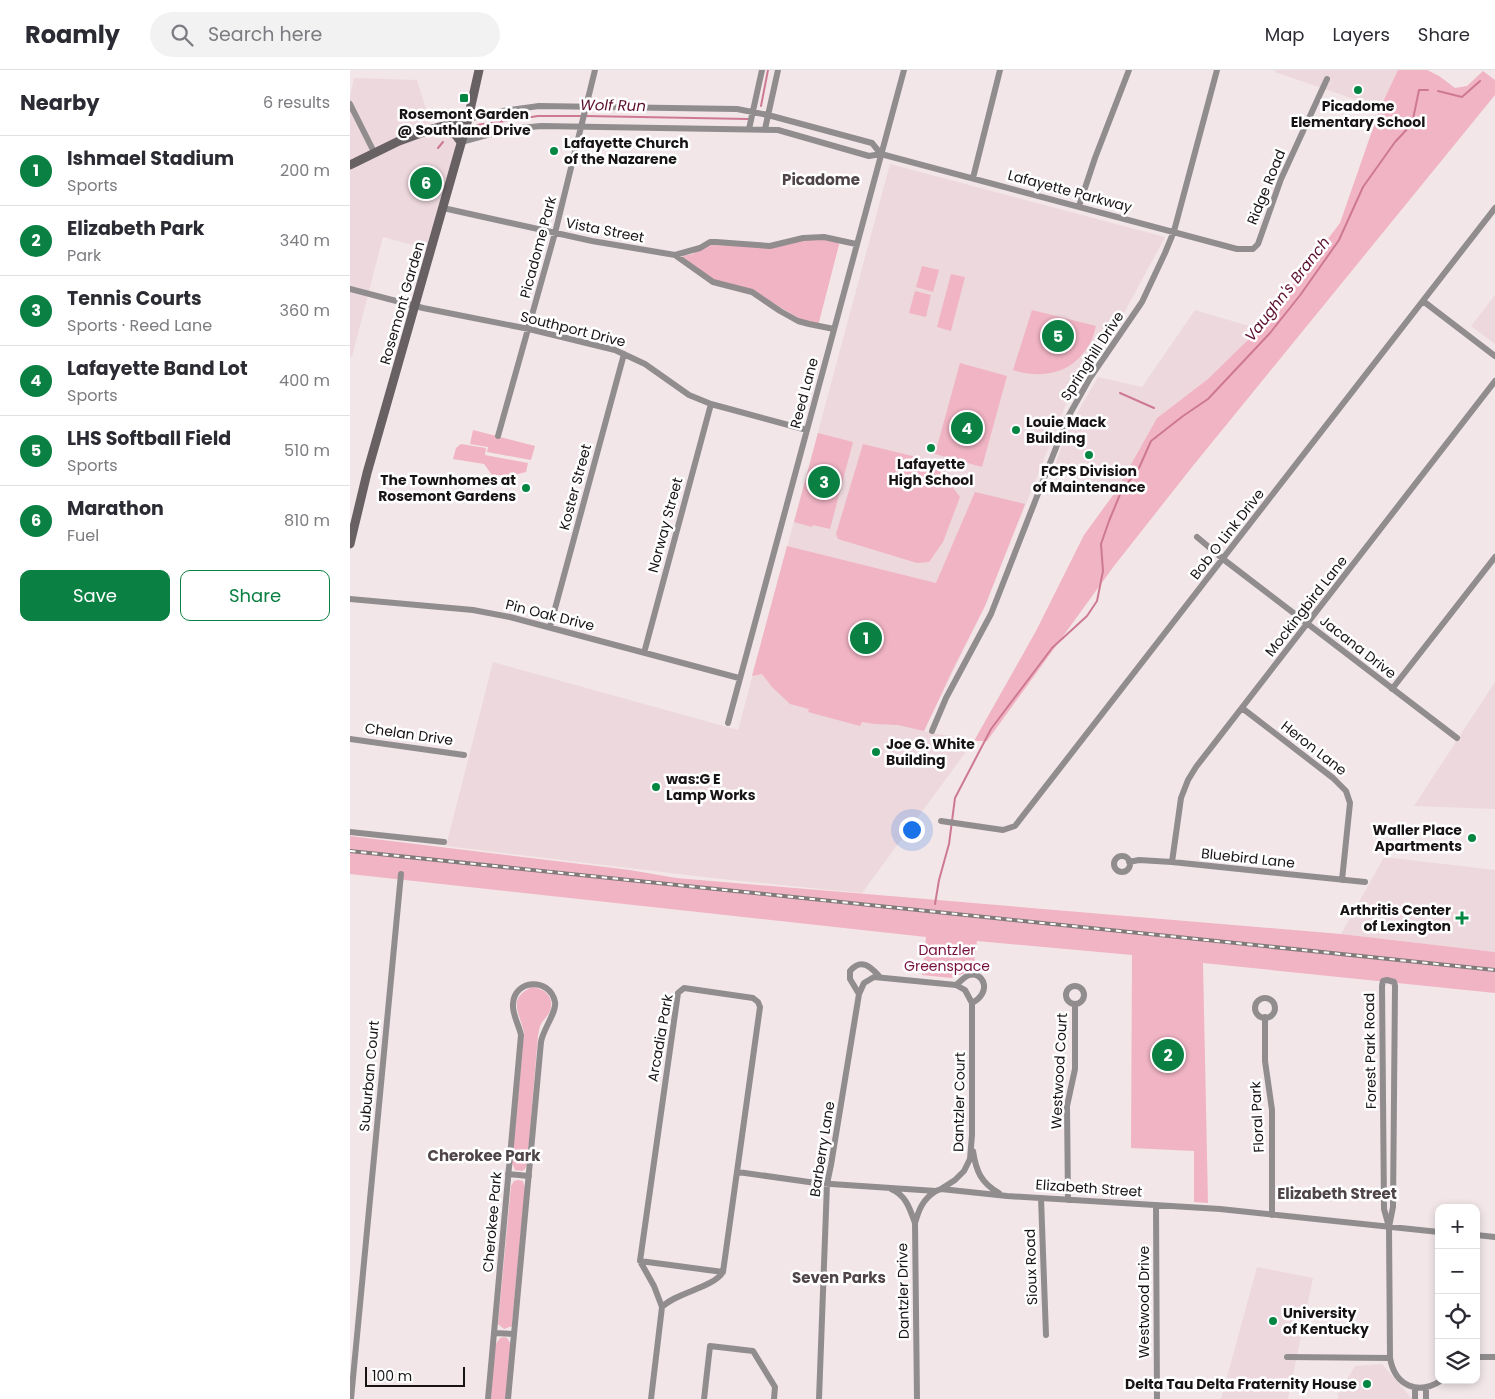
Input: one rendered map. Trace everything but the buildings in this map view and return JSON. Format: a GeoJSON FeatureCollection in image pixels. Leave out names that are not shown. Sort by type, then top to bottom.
{"type":"FeatureCollection","features":[{"type":"Feature","properties":{"kind":"street","name":"Rosemont Garden"},"geometry":{"type":"LineString","coordinates":[[350,544],[367,473],[468,119],[479,70]]}},
{"type":"Feature","properties":{"kind":"street","name":"Picadome Park"},"geometry":{"type":"LineString","coordinates":[[498,436],[555,233],[595,70]]}},
{"type":"Feature","properties":{"kind":"street"},"geometry":{"type":"LineString","coordinates":[[749,129],[762,70]]}},
{"type":"Feature","properties":{"kind":"street"},"geometry":{"type":"LineString","coordinates":[[765,129],[778,70]]}},
{"type":"Feature","properties":{"kind":"street","name":"Reed Lane"},"geometry":{"type":"LineString","coordinates":[[728,723],[904,70]]}},
{"type":"Feature","properties":{"kind":"street"},"geometry":{"type":"LineString","coordinates":[[973,178],[1000,70]]}},
{"type":"Feature","properties":{"kind":"street"},"geometry":{"type":"LineString","coordinates":[[1079,206],[1095,158],[1129,70]]}},
{"type":"Feature","properties":{"kind":"street","name":"Springhill Drive"},"geometry":{"type":"LineString","coordinates":[[932,731],[946,698],[991,614],[1068,417],[1094,372],[1142,302],[1166,252],[1174,231],[1217,70]]}},
{"type":"Feature","properties":{"kind":"street","name":"Ridge Road"},"geometry":{"type":"LineString","coordinates":[[1253,249],[1259,240],[1281,179],[1327,79]]}},
{"type":"Feature","properties":{"kind":"street"},"geometry":{"type":"LineString","coordinates":[[350,104],[374,152]]}},
{"type":"Feature","properties":{"kind":"street","name":"Lafayette Parkway"},"geometry":{"type":"LineString","coordinates":[[468,119],[516,108],[539,106],[737,109],[753,111],[872,143],[881,154]]}},
{"type":"Feature","properties":{"kind":"street"},"geometry":{"type":"LineString","coordinates":[[350,165],[374,152],[432,129],[468,119]]}},
{"type":"Feature","properties":{"kind":"street","name":"Lafayette Parkway"},"geometry":{"type":"LineString","coordinates":[[461,142],[525,127],[583,124],[778,130],[869,156],[881,154],[1237,249],[1253,249]]}},
{"type":"Feature","properties":{"kind":"street"},"geometry":{"type":"LineString","coordinates":[[432,129],[455,134],[461,142]]}},
{"type":"Feature","properties":{"kind":"street","name":"Vista Street"},"geometry":{"type":"LineString","coordinates":[[443,208],[592,241],[675,255]]}},
{"type":"Feature","properties":{"kind":"street","name":"Bob O Link Drive"},"geometry":{"type":"LineString","coordinates":[[941,821],[1003,830],[1015,826],[1495,208]]}},
{"type":"Feature","properties":{"kind":"street"},"geometry":{"type":"LineString","coordinates":[[675,255],[700,248],[710,242],[770,246],[803,238],[824,237],[856,244]]}},
{"type":"Feature","properties":{"kind":"street"},"geometry":{"type":"LineString","coordinates":[[675,255],[712,282],[752,292],[798,321],[834,329]]}},
{"type":"Feature","properties":{"kind":"street","name":"Southport Drive"},"geometry":{"type":"LineString","coordinates":[[350,289],[415,306],[603,346],[644,364],[689,394],[711,404],[807,430]]}},
{"type":"Feature","properties":{"kind":"street"},"geometry":{"type":"LineString","coordinates":[[1423,301],[1495,356]]}},
{"type":"Feature","properties":{"kind":"street","name":"Koster Street"},"geometry":{"type":"LineString","coordinates":[[550,627],[624,354]]}},
{"type":"Feature","properties":{"kind":"street","name":"Mockingbird Lane"},"geometry":{"type":"LineString","coordinates":[[1172,862],[1179,805],[1183,791],[1196,767],[1495,380]]}},
{"type":"Feature","properties":{"kind":"street","name":"Norway Street"},"geometry":{"type":"LineString","coordinates":[[644,653],[711,404]]}},
{"type":"Feature","properties":{"kind":"street","name":"Jacana Drive"},"geometry":{"type":"LineString","coordinates":[[1197,537],[1456,738]]}},
{"type":"Feature","properties":{"kind":"street"},"geometry":{"type":"LineString","coordinates":[[1392,689],[1495,557]]}},
{"type":"Feature","properties":{"kind":"street","name":"Pin Oak Drive"},"geometry":{"type":"LineString","coordinates":[[350,599],[487,612],[739,678]]}},
{"type":"Feature","properties":{"kind":"street","name":"Heron Lane"},"geometry":{"type":"LineString","coordinates":[[1242,708],[1334,778],[1346,791],[1350,808],[1342,880]]}},
{"type":"Feature","properties":{"kind":"street","name":"Chelan Drive"},"geometry":{"type":"LineString","coordinates":[[350,739],[464,755]]}},
{"type":"Feature","properties":{"kind":"street"},"geometry":{"type":"LineString","coordinates":[[350,832],[444,842]]}},
{"type":"Feature","properties":{"kind":"street","name":"Bluebird Lane"},"geometry":{"type":"LineString","coordinates":[[1130,862],[1139,860],[1172,862],[1365,882]]}},
{"type":"Feature","properties":{"kind":"street","name":"Suburban Court"},"geometry":{"type":"LineString","coordinates":[[351,1399],[401,874]]}},
{"type":"Feature","properties":{"kind":"street"},"geometry":{"type":"LineString","coordinates":[[859,994],[850,979],[850,971],[854,966],[862,964],[870,966],[879,976]]}},
{"type":"Feature","properties":{"kind":"street"},"geometry":{"type":"LineString","coordinates":[[859,994],[866,981],[879,976],[956,984],[965,990],[972,1003],[981,998],[984,993],[982,980],[976,975],[966,976],[956,984]]}},
{"type":"Feature","properties":{"kind":"street","name":"Forest Park Road"},"geometry":{"type":"LineString","coordinates":[[1389,1227],[1384,1209],[1382,986],[1383,982],[1387,980],[1394,982],[1395,986],[1393,1207],[1389,1227],[1390,1358]]}},
{"type":"Feature","properties":{"kind":"street","name":"Cherokee Park"},"geometry":{"type":"LineString","coordinates":[[488,1399],[521,1035],[513,1004],[515,995],[520,988],[528,984],[536,984],[544,986],[551,993],[555,1003],[554,1013],[543,1032],[541,1042],[508,1399]]}},
{"type":"Feature","properties":{"kind":"street","name":"Arcadia Park"},"geometry":{"type":"LineString","coordinates":[[640,1261],[677,996],[682,989],[753,998],[760,1004],[759,1017],[723,1272]]}},
{"type":"Feature","properties":{"kind":"street","name":"Barberry Lane"},"geometry":{"type":"LineString","coordinates":[[819,1399],[827,1184],[832,1165],[859,994]]}},
{"type":"Feature","properties":{"kind":"street","name":"Dantzler Court"},"geometry":{"type":"LineString","coordinates":[[938,1190],[955,1180],[964,1171],[970,1159],[972,1135],[972,1003]]}},
{"type":"Feature","properties":{"kind":"street","name":"Westwood Court"},"geometry":{"type":"LineString","coordinates":[[1068,1200],[1067,1106],[1074,1069],[1075,1005]]}},
{"type":"Feature","properties":{"kind":"street","name":"Floral Park"},"geometry":{"type":"LineString","coordinates":[[1265,1017],[1265,1061],[1272,1110],[1272,1215]]}},
{"type":"Feature","properties":{"kind":"street"},"geometry":{"type":"LineString","coordinates":[[1383,1098],[1394,1098]]}},
{"type":"Feature","properties":{"kind":"street"},"geometry":{"type":"LineString","coordinates":[[972,1135],[975,1165],[980,1177],[988,1188],[1003,1195]]}},
{"type":"Feature","properties":{"kind":"street","name":"Elizabeth Street"},"geometry":{"type":"LineString","coordinates":[[738,1172],[827,1184],[1220,1209],[1435,1232]]}},
{"type":"Feature","properties":{"kind":"street"},"geometry":{"type":"LineString","coordinates":[[508,1174],[529,1176]]}},
{"type":"Feature","properties":{"kind":"street"},"geometry":{"type":"LineString","coordinates":[[882,1186],[896,1192],[905,1199],[915,1223]]}},
{"type":"Feature","properties":{"kind":"street","name":"Dantzler Drive"},"geometry":{"type":"LineString","coordinates":[[917,1399],[915,1223],[920,1207],[930,1195],[938,1190]]}},
{"type":"Feature","properties":{"kind":"street","name":"Sioux Road"},"geometry":{"type":"LineString","coordinates":[[1041,1198],[1046,1335]]}},
{"type":"Feature","properties":{"kind":"street","name":"Westwood Drive"},"geometry":{"type":"LineString","coordinates":[[1156,1205],[1156,1399]]}},
{"type":"Feature","properties":{"kind":"street"},"geometry":{"type":"LineString","coordinates":[[1480,1235],[1495,1237]]}},
{"type":"Feature","properties":{"kind":"street"},"geometry":{"type":"LineString","coordinates":[[640,1261],[723,1272]]}},
{"type":"Feature","properties":{"kind":"street"},"geometry":{"type":"LineString","coordinates":[[640,1261],[654,1286],[662,1308],[651,1399]]}},
{"type":"Feature","properties":{"kind":"street"},"geometry":{"type":"LineString","coordinates":[[662,1308],[673,1299],[712,1281],[723,1272]]}},
{"type":"Feature","properties":{"kind":"street"},"geometry":{"type":"LineString","coordinates":[[494,1332],[514,1334]]}},
{"type":"Feature","properties":{"kind":"street"},"geometry":{"type":"LineString","coordinates":[[704,1399],[710,1346],[753,1352],[775,1387],[774,1399]]}},
{"type":"Feature","properties":{"kind":"street"},"geometry":{"type":"LineString","coordinates":[[1287,1357],[1390,1358],[1395,1373],[1404,1382],[1415,1388],[1426,1388],[1435,1384]]}},
{"type":"Feature","properties":{"kind":"street"},"geometry":{"type":"LineString","coordinates":[[1480,1357],[1495,1358]]}},
{"type":"Feature","properties":{"kind":"street"},"geometry":{"type":"LineString","coordinates":[[1415,1388],[1415,1399]]}},
{"type":"Feature","properties":{"kind":"street"},"geometry":{"type":"LineString","coordinates":[[1426,1388],[1426,1399]]}},
{"type":"Feature","properties":{"kind":"shaded area","name":"Picadome Elementary School"},"geometry":{"type":"Polygon","coordinates":[[[1276,70],[1398,70],[1380,108],[1275,72],[1276,70]]]}},
{"type":"Feature","properties":{"kind":"shaded area"},"geometry":{"type":"Polygon","coordinates":[[[354,78],[417,80],[432,129],[468,119],[431,250],[383,237],[352,357],[350,356],[350,96],[354,78]]]}},
{"type":"Feature","properties":{"kind":"shaded area","name":"Lafayette High School"},"geometry":{"type":"Polygon","coordinates":[[[890,164],[1165,237],[1117,326],[1071,392],[985,606],[924,731],[974,741],[862,893],[712,878],[446,846],[493,662],[738,730],[890,164]]]}},
{"type":"Feature","properties":{"kind":"shaded area"},"geometry":{"type":"Polygon","coordinates":[[[1495,295],[1495,344],[1471,326],[1495,295]]]}},
{"type":"Feature","properties":{"kind":"shaded area"},"geometry":{"type":"Polygon","coordinates":[[[1195,310],[1259,329],[1208,379],[1157,418],[1116,491],[1053,471],[1067,431],[1098,377],[1142,387],[1195,310]]]}},
{"type":"Feature","properties":{"kind":"shaded area"},"geometry":{"type":"Polygon","coordinates":[[[1495,682],[1495,809],[1414,806],[1495,682]]]}},
{"type":"Feature","properties":{"kind":"shaded area"},"geometry":{"type":"Polygon","coordinates":[[[1384,857],[1495,870],[1495,952],[1341,934],[1384,857]]]}},
{"type":"Feature","properties":{"kind":"shaded area","name":"University of Kentucky"},"geometry":{"type":"Polygon","coordinates":[[[1257,1267],[1313,1278],[1288,1399],[1221,1399],[1257,1267]]]}},
{"type":"Feature","properties":{"kind":"shaded area","name":"University of Kentucky"},"geometry":{"type":"Polygon","coordinates":[[[1382,1364],[1412,1399],[1338,1399],[1338,1394],[1355,1366],[1382,1364]]]}},
{"type":"Feature","properties":{"kind":"green space"},"geometry":{"type":"Polygon","coordinates":[[[1398,70],[1427,70],[1455,88],[1467,86],[1483,71],[1495,80],[1495,95],[1192,467],[1114,566],[987,741],[974,741],[1036,631],[1084,535],[1116,491],[1157,418],[1208,379],[1259,329],[1340,223],[1380,108],[1398,70]]]}},
{"type":"Feature","properties":{"kind":"green space"},"geometry":{"type":"Polygon","coordinates":[[[803,238],[840,241],[818,326],[809,324],[759,295],[717,283],[682,256],[693,254],[700,248],[711,245],[760,246],[803,238]]]}},
{"type":"Feature","properties":{"kind":"green space"},"geometry":{"type":"Polygon","coordinates":[[[922,266],[939,270],[933,292],[916,287],[922,266]]]}},
{"type":"Feature","properties":{"kind":"green space"},"geometry":{"type":"Polygon","coordinates":[[[951,274],[965,277],[951,331],[937,327],[951,274]]]}},
{"type":"Feature","properties":{"kind":"green space"},"geometry":{"type":"Polygon","coordinates":[[[915,291],[931,295],[926,317],[909,313],[915,291]]]}},
{"type":"Feature","properties":{"kind":"green space"},"geometry":{"type":"Polygon","coordinates":[[[1032,310],[1096,326],[1089,346],[1080,357],[1064,369],[1045,374],[1024,373],[1013,370],[1032,310]]]}},
{"type":"Feature","properties":{"kind":"green space"},"geometry":{"type":"Polygon","coordinates":[[[960,363],[1007,376],[982,467],[935,454],[960,363]]]}},
{"type":"Feature","properties":{"kind":"green space"},"geometry":{"type":"Polygon","coordinates":[[[473,430],[535,446],[531,460],[487,452],[488,447],[470,444],[473,430]]]}},
{"type":"Feature","properties":{"kind":"green space"},"geometry":{"type":"Polygon","coordinates":[[[818,433],[853,442],[830,529],[794,522],[818,433]]]}},
{"type":"Feature","properties":{"kind":"green space"},"geometry":{"type":"Polygon","coordinates":[[[461,444],[486,448],[485,455],[528,463],[526,472],[514,475],[508,479],[500,475],[492,475],[484,464],[453,459],[456,448],[461,444]]]}},
{"type":"Feature","properties":{"kind":"green space"},"geometry":{"type":"Polygon","coordinates":[[[863,444],[933,461],[960,497],[943,542],[929,562],[917,563],[838,539],[836,534],[863,444]]]}},
{"type":"Feature","properties":{"kind":"green space"},"geometry":{"type":"Polygon","coordinates":[[[975,492],[1025,504],[985,606],[924,731],[898,725],[862,722],[860,726],[808,712],[809,709],[790,704],[772,687],[762,674],[752,676],[787,546],[936,583],[975,492]]]}},
{"type":"Feature","properties":{"kind":"green space","name":"Dantzler Greenspace"},"geometry":{"type":"Polygon","coordinates":[[[350,836],[630,870],[676,878],[1341,934],[1495,952],[1495,993],[1203,963],[1208,1203],[1194,1202],[1194,1151],[1131,1148],[1132,955],[977,941],[973,970],[951,978],[922,975],[926,937],[350,874],[350,836]]]}},
{"type":"Feature","properties":{"kind":"green space"},"geometry":{"type":"Polygon","coordinates":[[[532,987],[541,989],[548,994],[551,1006],[539,1030],[527,1164],[522,1171],[515,1170],[512,1163],[524,1032],[517,1001],[524,992],[532,987]]]}},
{"type":"Feature","properties":{"kind":"green space"},"geometry":{"type":"Polygon","coordinates":[[[514,1181],[523,1181],[525,1188],[512,1326],[504,1329],[498,1324],[511,1186],[514,1181]]]}},
{"type":"Feature","properties":{"kind":"green space"},"geometry":{"type":"Polygon","coordinates":[[[504,1337],[511,1344],[506,1399],[491,1399],[495,1345],[500,1338],[504,1337]]]}},
{"type":"Feature","properties":{"kind":"waterway","name":"Wolf Run"},"geometry":{"type":"LineString","coordinates":[[761,106],[768,70]]}},
{"type":"Feature","properties":{"kind":"waterway","name":"Vaughn's Branch"},"geometry":{"type":"LineString","coordinates":[[1438,91],[1462,97],[1480,81]]}},
{"type":"Feature","properties":{"kind":"waterway","name":"Vaughn's Branch"},"geometry":{"type":"LineString","coordinates":[[935,904],[939,880],[949,844],[955,798],[991,729],[1052,648],[1087,616],[1097,601],[1103,571],[1101,544],[1121,492],[1139,468],[1151,441],[1208,399],[1270,333],[1301,294],[1339,240],[1363,187],[1395,142],[1412,124],[1419,90],[1428,90]]}},
{"type":"Feature","properties":{"kind":"waterway","name":"Wolf Run"},"geometry":{"type":"LineString","coordinates":[[477,125],[538,116],[582,116]]}},
{"type":"Feature","properties":{"kind":"waterway","name":"Wolf Run"},"geometry":{"type":"LineString","coordinates":[[586,116],[748,119]]}},
{"type":"Feature","properties":{"kind":"waterway","name":"Wolf Run"},"geometry":{"type":"LineString","coordinates":[[438,148],[443,142]]}},
{"type":"Feature","properties":{"kind":"waterway"},"geometry":{"type":"LineString","coordinates":[[1120,393],[1154,408]]}},
{"type":"Feature","properties":{"kind":"railway"},"geometry":{"type":"LineString","coordinates":[[350,851],[1495,970]]}},
{"type":"Feature","properties":{"kind":"place","name":"Picadome Elementary School"},"geometry":{"type":"Point","coordinates":[1358,90]}},
{"type":"Feature","properties":{"kind":"place","name":"Rosemont Garden @ Southland Drive"},"geometry":{"type":"Point","coordinates":[464,98]}},
{"type":"Feature","properties":{"kind":"place","name":"Lafayette Church of the Nazarene"},"geometry":{"type":"Point","coordinates":[554,151]}},
{"type":"Feature","properties":{"kind":"place","name":"Marathon"},"geometry":{"type":"Point","coordinates":[426,183]}},
{"type":"Feature","properties":{"kind":"place","name":"LHS Softball Field"},"geometry":{"type":"Point","coordinates":[1058,336]}},
{"type":"Feature","properties":{"kind":"place","name":"Lafayette Band Lot"},"geometry":{"type":"Point","coordinates":[967,428]}},
{"type":"Feature","properties":{"kind":"place","name":"Louie Mack Building"},"geometry":{"type":"Point","coordinates":[1016,430]}},
{"type":"Feature","properties":{"kind":"place","name":"Lafayette High School"},"geometry":{"type":"Point","coordinates":[931,448]}},
{"type":"Feature","properties":{"kind":"place","name":"FCPS Division of Maintenance"},"geometry":{"type":"Point","coordinates":[1089,455]}},
{"type":"Feature","properties":{"kind":"place","name":"Tennis Courts"},"geometry":{"type":"Point","coordinates":[824,482]}},
{"type":"Feature","properties":{"kind":"place","name":"The Townhomes at Rosemont Gardens"},"geometry":{"type":"Point","coordinates":[526,488]}},
{"type":"Feature","properties":{"kind":"place","name":"Ishmael Stadium"},"geometry":{"type":"Point","coordinates":[866,638]}},
{"type":"Feature","properties":{"kind":"place","name":"Joe G. White Building"},"geometry":{"type":"Point","coordinates":[876,752]}},
{"type":"Feature","properties":{"kind":"place","name":"was:G E Lamp Works"},"geometry":{"type":"Point","coordinates":[656,787]}},
{"type":"Feature","properties":{"kind":"place","name":"Waller Place Apartments"},"geometry":{"type":"Point","coordinates":[1472,838]}},
{"type":"Feature","properties":{"kind":"place","name":"Arthritis Center of Lexington"},"geometry":{"type":"Point","coordinates":[1462,918]}},
{"type":"Feature","properties":{"kind":"place","name":"Elizabeth Park"},"geometry":{"type":"Point","coordinates":[1168,1055]}},
{"type":"Feature","properties":{"kind":"place","name":"University of Kentucky"},"geometry":{"type":"Point","coordinates":[1273,1321]}},
{"type":"Feature","properties":{"kind":"place","name":"Delta Tau Delta Fraternity House"},"geometry":{"type":"Point","coordinates":[1367,1384]}},
{"type":"Feature","properties":{"kind":"district","name":"Picadome"},"geometry":{"type":"Point","coordinates":[821,179]}},
{"type":"Feature","properties":{"kind":"district","name":"Cherokee Park"},"geometry":{"type":"Point","coordinates":[484,1155]}},
{"type":"Feature","properties":{"kind":"district","name":"Elizabeth Street"},"geometry":{"type":"Point","coordinates":[1337,1193]}},
{"type":"Feature","properties":{"kind":"district","name":"Seven Parks"},"geometry":{"type":"Point","coordinates":[839,1277]}}]}
